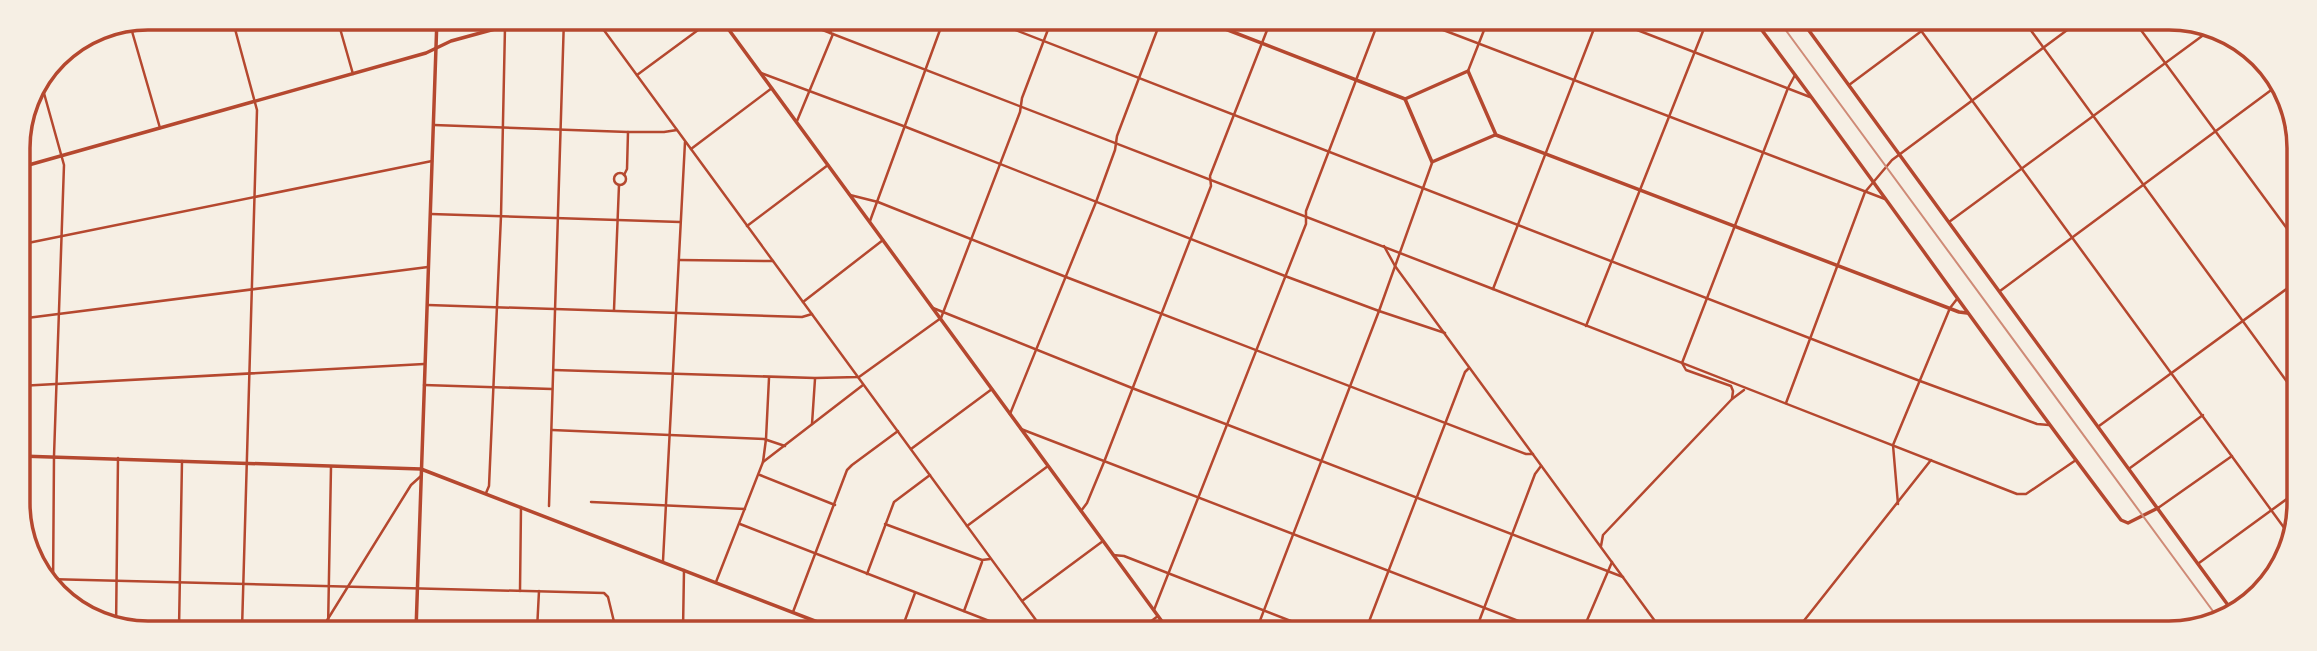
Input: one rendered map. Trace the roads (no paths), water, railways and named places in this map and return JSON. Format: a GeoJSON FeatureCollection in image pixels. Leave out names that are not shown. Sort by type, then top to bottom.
{"type":"FeatureCollection","features":[{"type":"Feature","properties":{"kind":"main road"},"geometry":{"type":"LineString","coordinates":[[415,621],[437,30]]}},
{"type":"Feature","properties":{"kind":"main road"},"geometry":{"type":"LineString","coordinates":[[30,165],[353,74],[437,49],[452,41],[494,30]]}},
{"type":"Feature","properties":{"kind":"main road"},"geometry":{"type":"LineString","coordinates":[[729,30],[1162,621]]}},
{"type":"Feature","properties":{"kind":"main road"},"geometry":{"type":"LineString","coordinates":[[1229,30],[1405,99],[1468,72],[1496,135]]}},
{"type":"Feature","properties":{"kind":"main road"},"geometry":{"type":"LineString","coordinates":[[1762,30],[2049,425],[2124,522],[2132,522],[2158,508]]}},
{"type":"Feature","properties":{"kind":"main road"},"geometry":{"type":"LineString","coordinates":[[1809,30],[2228,605]]}},
{"type":"Feature","properties":{"kind":"main road"},"geometry":{"type":"LineString","coordinates":[[1405,99],[1433,162],[1496,135],[1967,313]]}},
{"type":"Feature","properties":{"kind":"main road"},"geometry":{"type":"LineString","coordinates":[[30,456],[421,469],[816,621]]}},
{"type":"Feature","properties":{"kind":"street"},"geometry":{"type":"LineString","coordinates":[[235,30],[256,101],[242,621]]}},
{"type":"Feature","properties":{"kind":"street"},"geometry":{"type":"LineString","coordinates":[[340,30],[353,74]]}},
{"type":"Feature","properties":{"kind":"street"},"geometry":{"type":"LineString","coordinates":[[486,493],[489,486],[501,216],[506,30]]}},
{"type":"Feature","properties":{"kind":"street"},"geometry":{"type":"LineString","coordinates":[[548,506],[564,30]]}},
{"type":"Feature","properties":{"kind":"street"},"geometry":{"type":"LineString","coordinates":[[605,30],[1037,621]]}},
{"type":"Feature","properties":{"kind":"street"},"geometry":{"type":"LineString","coordinates":[[637,75],[698,30]]}},
{"type":"Feature","properties":{"kind":"street"},"geometry":{"type":"LineString","coordinates":[[824,30],[2020,495],[2026,494],[2076,460]]}},
{"type":"Feature","properties":{"kind":"street"},"geometry":{"type":"LineString","coordinates":[[797,121],[833,30]]}},
{"type":"Feature","properties":{"kind":"street"},"geometry":{"type":"LineString","coordinates":[[870,221],[940,30]]}},
{"type":"Feature","properties":{"kind":"street"},"geometry":{"type":"LineString","coordinates":[[1017,30],[1920,380],[2037,424],[2049,425]]}},
{"type":"Feature","properties":{"kind":"street"},"geometry":{"type":"LineString","coordinates":[[554,370],[859,377],[940,318],[943,313],[1048,30]]}},
{"type":"Feature","properties":{"kind":"street"},"geometry":{"type":"LineString","coordinates":[[1010,414],[1096,202],[1117,136],[1157,30]]}},
{"type":"Feature","properties":{"kind":"street"},"geometry":{"type":"LineString","coordinates":[[1081,511],[1104,462],[1211,186],[1210,176],[1268,30]]}},
{"type":"Feature","properties":{"kind":"street"},"geometry":{"type":"LineString","coordinates":[[1154,610],[1306,224],[1306,211],[1375,30]]}},
{"type":"Feature","properties":{"kind":"street"},"geometry":{"type":"LineString","coordinates":[[1443,30],[1887,200]]}},
{"type":"Feature","properties":{"kind":"street"},"geometry":{"type":"LineString","coordinates":[[1468,72],[1484,30]]}},
{"type":"Feature","properties":{"kind":"street"},"geometry":{"type":"LineString","coordinates":[[1493,289],[1593,30]]}},
{"type":"Feature","properties":{"kind":"street"},"geometry":{"type":"LineString","coordinates":[[1638,30],[1811,97]]}},
{"type":"Feature","properties":{"kind":"street"},"geometry":{"type":"LineString","coordinates":[[1587,326],[1703,30]]}},
{"type":"Feature","properties":{"kind":"street"},"geometry":{"type":"LineString","coordinates":[[2030,30],[2287,382]]}},
{"type":"Feature","properties":{"kind":"street"},"geometry":{"type":"LineString","coordinates":[[1786,403],[1865,192],[1873,181],[1899,155],[2067,30]]}},
{"type":"Feature","properties":{"kind":"street"},"geometry":{"type":"LineString","coordinates":[[2141,30],[2287,228]]}},
{"type":"Feature","properties":{"kind":"street"},"geometry":{"type":"LineString","coordinates":[[132,31],[160,128]]}},
{"type":"Feature","properties":{"kind":"street"},"geometry":{"type":"LineString","coordinates":[[1849,85],[1921,31],[2284,528]]}},
{"type":"Feature","properties":{"kind":"street"},"geometry":{"type":"LineString","coordinates":[[1949,222],[2203,35]]}},
{"type":"Feature","properties":{"kind":"street"},"geometry":{"type":"LineString","coordinates":[[761,73],[1379,312],[1445,333]]}},
{"type":"Feature","properties":{"kind":"street"},"geometry":{"type":"LineString","coordinates":[[1682,363],[1795,75]]}},
{"type":"Feature","properties":{"kind":"street"},"geometry":{"type":"LineString","coordinates":[[691,149],[772,88]]}},
{"type":"Feature","properties":{"kind":"street"},"geometry":{"type":"LineString","coordinates":[[2000,290],[2271,90]]}},
{"type":"Feature","properties":{"kind":"street"},"geometry":{"type":"LineString","coordinates":[[44,93],[62,156],[54,456],[54,575]]}},
{"type":"Feature","properties":{"kind":"street"},"geometry":{"type":"LineString","coordinates":[[434,125],[628,132],[677,130]]}},
{"type":"Feature","properties":{"kind":"street"},"geometry":{"type":"LineString","coordinates":[[619,185],[625,182],[628,132]]}},
{"type":"Feature","properties":{"kind":"street"},"geometry":{"type":"LineString","coordinates":[[663,561],[685,142]]}},
{"type":"Feature","properties":{"kind":"street"},"geometry":{"type":"LineString","coordinates":[[30,243],[432,161]]}},
{"type":"Feature","properties":{"kind":"street"},"geometry":{"type":"LineString","coordinates":[[1260,621],[1379,312],[1433,162]]}},
{"type":"Feature","properties":{"kind":"street"},"geometry":{"type":"LineString","coordinates":[[747,226],[828,165]]}},
{"type":"Feature","properties":{"kind":"street"},"geometry":{"type":"LineString","coordinates":[[619,185],[615,183],[614,177],[618,174],[624,175]]}},
{"type":"Feature","properties":{"kind":"street"},"geometry":{"type":"LineString","coordinates":[[614,310],[619,185]]}},
{"type":"Feature","properties":{"kind":"street"},"geometry":{"type":"LineString","coordinates":[[850,195],[878,202],[1446,425],[1526,454],[1533,454]]}},
{"type":"Feature","properties":{"kind":"street"},"geometry":{"type":"LineString","coordinates":[[431,214],[680,222]]}},
{"type":"Feature","properties":{"kind":"street"},"geometry":{"type":"LineString","coordinates":[[803,302],[883,240]]}},
{"type":"Feature","properties":{"kind":"street"},"geometry":{"type":"LineString","coordinates":[[1384,246],[1395,265],[1655,621]]}},
{"type":"Feature","properties":{"kind":"street"},"geometry":{"type":"LineString","coordinates":[[678,260],[773,261]]}},
{"type":"Feature","properties":{"kind":"street"},"geometry":{"type":"LineString","coordinates":[[30,318],[428,267]]}},
{"type":"Feature","properties":{"kind":"street"},"geometry":{"type":"LineString","coordinates":[[2099,426],[2287,288]]}},
{"type":"Feature","properties":{"kind":"street"},"geometry":{"type":"LineString","coordinates":[[1898,504],[1893,445],[1950,308],[1957,299]]}},
{"type":"Feature","properties":{"kind":"street"},"geometry":{"type":"LineString","coordinates":[[427,305],[802,317],[812,314]]}},
{"type":"Feature","properties":{"kind":"street"},"geometry":{"type":"LineString","coordinates":[[933,308],[1132,388],[1623,577]]}},
{"type":"Feature","properties":{"kind":"street"},"geometry":{"type":"LineString","coordinates":[[1682,363],[1686,370],[1731,386],[1732,399]]}},
{"type":"Feature","properties":{"kind":"street"},"geometry":{"type":"LineString","coordinates":[[30,386],[424,364]]}},
{"type":"Feature","properties":{"kind":"street"},"geometry":{"type":"LineString","coordinates":[[1369,621],[1465,372],[1470,368]]}},
{"type":"Feature","properties":{"kind":"street"},"geometry":{"type":"LineString","coordinates":[[716,582],[763,462],[769,377]]}},
{"type":"Feature","properties":{"kind":"street"},"geometry":{"type":"LineString","coordinates":[[813,424],[815,378]]}},
{"type":"Feature","properties":{"kind":"street"},"geometry":{"type":"LineString","coordinates":[[763,462],[864,384]]}},
{"type":"Feature","properties":{"kind":"street"},"geometry":{"type":"LineString","coordinates":[[424,385],[552,389]]}},
{"type":"Feature","properties":{"kind":"street"},"geometry":{"type":"LineString","coordinates":[[911,449],[992,389]]}},
{"type":"Feature","properties":{"kind":"street"},"geometry":{"type":"LineString","coordinates":[[1602,549],[1603,535],[1732,399],[1746,389]]}},
{"type":"Feature","properties":{"kind":"street"},"geometry":{"type":"LineString","coordinates":[[2130,468],[2203,415]]}},
{"type":"Feature","properties":{"kind":"street"},"geometry":{"type":"LineString","coordinates":[[1021,429],[1518,621]]}},
{"type":"Feature","properties":{"kind":"street"},"geometry":{"type":"LineString","coordinates":[[552,430],[766,439],[785,446]]}},
{"type":"Feature","properties":{"kind":"street"},"geometry":{"type":"LineString","coordinates":[[793,612],[849,467],[898,431]]}},
{"type":"Feature","properties":{"kind":"street"},"geometry":{"type":"LineString","coordinates":[[2158,508],[2232,456]]}},
{"type":"Feature","properties":{"kind":"street"},"geometry":{"type":"LineString","coordinates":[[116,617],[118,458]]}},
{"type":"Feature","properties":{"kind":"street"},"geometry":{"type":"LineString","coordinates":[[1804,621],[1930,460]]}},
{"type":"Feature","properties":{"kind":"street"},"geometry":{"type":"LineString","coordinates":[[179,621],[182,461]]}},
{"type":"Feature","properties":{"kind":"street"},"geometry":{"type":"LineString","coordinates":[[967,526],[1048,466]]}},
{"type":"Feature","properties":{"kind":"street"},"geometry":{"type":"LineString","coordinates":[[1479,621],[1535,474],[1542,466]]}},
{"type":"Feature","properties":{"kind":"street"},"geometry":{"type":"LineString","coordinates":[[328,618],[331,467]]}},
{"type":"Feature","properties":{"kind":"street"},"geometry":{"type":"LineString","coordinates":[[759,475],[835,505]]}},
{"type":"Feature","properties":{"kind":"street"},"geometry":{"type":"LineString","coordinates":[[867,574],[894,502],[930,475]]}},
{"type":"Feature","properties":{"kind":"street"},"geometry":{"type":"LineString","coordinates":[[326,621],[411,485],[421,476]]}},
{"type":"Feature","properties":{"kind":"street"},"geometry":{"type":"LineString","coordinates":[[2198,564],[2287,499]]}},
{"type":"Feature","properties":{"kind":"street"},"geometry":{"type":"LineString","coordinates":[[591,502],[745,509]]}},
{"type":"Feature","properties":{"kind":"street"},"geometry":{"type":"LineString","coordinates":[[520,591],[521,506]]}},
{"type":"Feature","properties":{"kind":"street"},"geometry":{"type":"LineString","coordinates":[[740,524],[988,621]]}},
{"type":"Feature","properties":{"kind":"street"},"geometry":{"type":"LineString","coordinates":[[885,524],[982,560],[990,559]]}},
{"type":"Feature","properties":{"kind":"street"},"geometry":{"type":"LineString","coordinates":[[1590,533],[1603,535]]}},
{"type":"Feature","properties":{"kind":"street"},"geometry":{"type":"LineString","coordinates":[[1022,601],[1103,541]]}},
{"type":"Feature","properties":{"kind":"street"},"geometry":{"type":"LineString","coordinates":[[1113,555],[1124,556],[1292,621]]}},
{"type":"Feature","properties":{"kind":"street"},"geometry":{"type":"LineString","coordinates":[[964,611],[982,560]]}},
{"type":"Feature","properties":{"kind":"street"},"geometry":{"type":"LineString","coordinates":[[1586,621],[1612,562]]}},
{"type":"Feature","properties":{"kind":"street"},"geometry":{"type":"LineString","coordinates":[[683,621],[684,569]]}},
{"type":"Feature","properties":{"kind":"street"},"geometry":{"type":"LineString","coordinates":[[57,579],[604,593],[608,597],[614,621]]}},
{"type":"Feature","properties":{"kind":"street"},"geometry":{"type":"LineString","coordinates":[[537,621],[539,591]]}},
{"type":"Feature","properties":{"kind":"street"},"geometry":{"type":"LineString","coordinates":[[905,621],[915,593]]}},
{"type":"Feature","properties":{"kind":"street"},"geometry":{"type":"LineString","coordinates":[[1151,621],[1158,616]]}},
{"type":"Feature","properties":{"kind":"railway"},"geometry":{"type":"LineString","coordinates":[[1786,30],[2214,612]]}}]}
